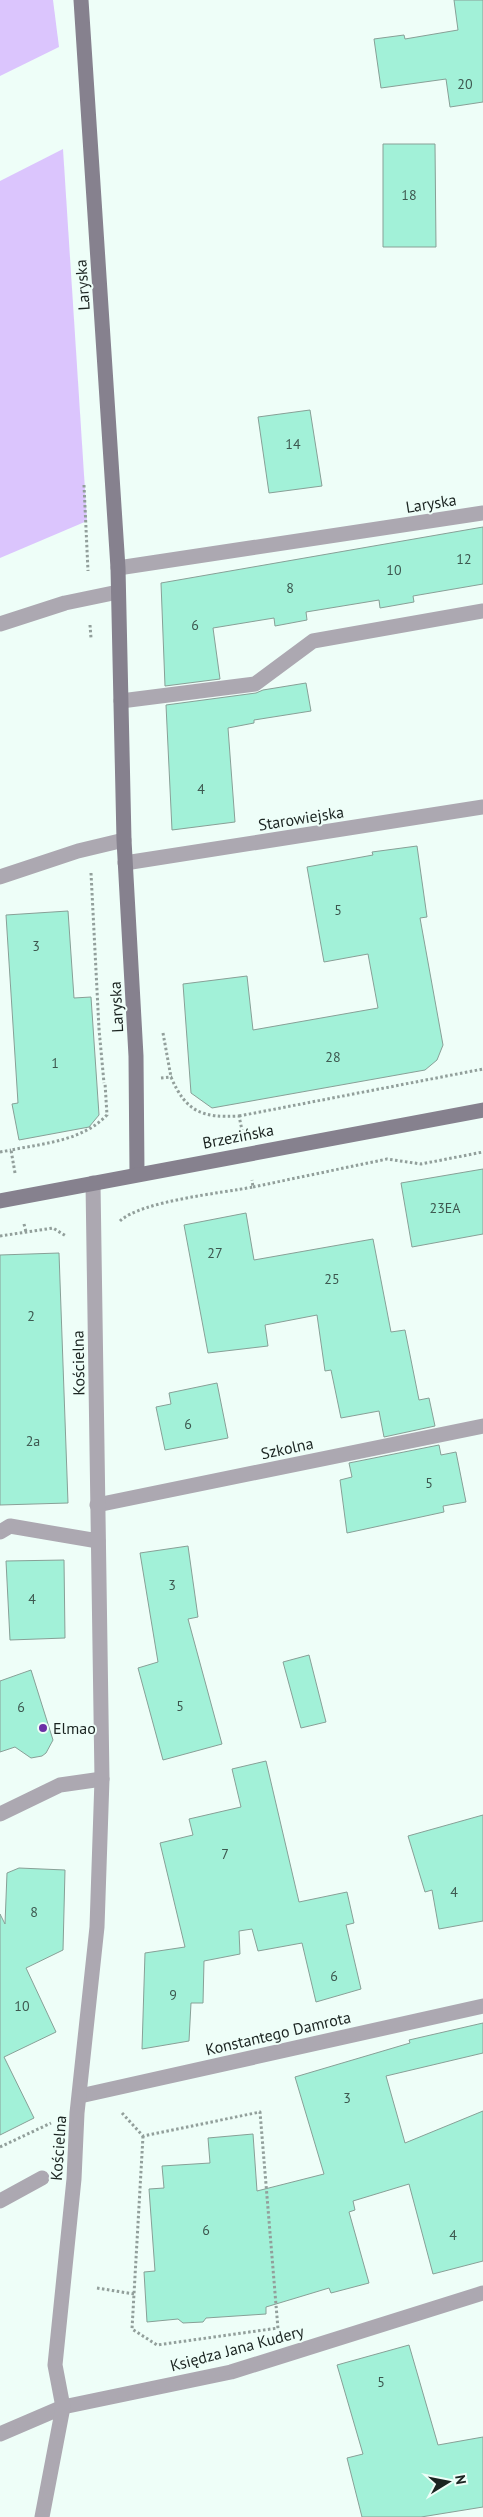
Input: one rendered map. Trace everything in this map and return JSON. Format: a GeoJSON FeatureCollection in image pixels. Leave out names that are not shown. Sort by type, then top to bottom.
{"type":"FeatureCollection","features":[{"type":"Feature","properties":{"kind":"street","name":"Laryska"},"geometry":{"type":"LineString","coordinates":[[81,0],[118,568],[124,840],[136,1056],[137,1173]]}},
{"type":"Feature","properties":{"kind":"street","name":"Laryska"},"geometry":{"type":"LineString","coordinates":[[118,568],[483,513]]}},
{"type":"Feature","properties":{"kind":"street"},"geometry":{"type":"LineString","coordinates":[[0,624],[65,603],[118,592]]}},
{"type":"Feature","properties":{"kind":"street"},"geometry":{"type":"LineString","coordinates":[[121,701],[255,684],[313,641],[483,611]]}},
{"type":"Feature","properties":{"kind":"street","name":"Starowiejska"},"geometry":{"type":"LineString","coordinates":[[125,863],[483,806]]}},
{"type":"Feature","properties":{"kind":"street"},"geometry":{"type":"LineString","coordinates":[[0,877],[90,848],[124,840]]}},
{"type":"Feature","properties":{"kind":"street","name":"Brzezińska"},"geometry":{"type":"LineString","coordinates":[[0,1201],[137,1173],[483,1110]]}},
{"type":"Feature","properties":{"kind":"street","name":"Kościelna"},"geometry":{"type":"LineString","coordinates":[[42,2517],[63,2408],[55,2365],[74,2179],[77,2113],[97,1927],[102,1780],[92,1183]]}},
{"type":"Feature","properties":{"kind":"street","name":"Szkolna"},"geometry":{"type":"LineString","coordinates":[[97,1505],[483,1426]]}},
{"type":"Feature","properties":{"kind":"street"},"geometry":{"type":"LineString","coordinates":[[0,1532],[10,1526],[98,1541]]}},
{"type":"Feature","properties":{"kind":"street"},"geometry":{"type":"LineString","coordinates":[[0,1814],[60,1785],[102,1780]]}},
{"type":"Feature","properties":{"kind":"street","name":"Konstantego Damrota"},"geometry":{"type":"LineString","coordinates":[[80,2096],[483,2006]]}},
{"type":"Feature","properties":{"kind":"street"},"geometry":{"type":"LineString","coordinates":[[0,2201],[42,2178]]}},
{"type":"Feature","properties":{"kind":"street","name":"Księdza Jana Kudery"},"geometry":{"type":"LineString","coordinates":[[0,2434],[63,2408],[231,2372],[483,2293]]}},
{"type":"Feature","properties":{"kind":"path"},"geometry":{"type":"LineString","coordinates":[[84,480],[92,648]]}},
{"type":"Feature","properties":{"kind":"path"},"geometry":{"type":"LineString","coordinates":[[90,848],[99,1028],[104,1083]]}},
{"type":"Feature","properties":{"kind":"path"},"geometry":{"type":"LineString","coordinates":[[239,1116],[483,1069]]}},
{"type":"Feature","properties":{"kind":"path"},"geometry":{"type":"LineString","coordinates":[[0,1152],[11,1150]]}},
{"type":"Feature","properties":{"kind":"path"},"geometry":{"type":"LineString","coordinates":[[253,1187],[387,1159],[421,1164],[483,1152]]}},
{"type":"Feature","properties":{"kind":"path"},"geometry":{"type":"LineString","coordinates":[[0,1236],[26,1232]]}},
{"type":"Feature","properties":{"kind":"path"},"geometry":{"type":"LineString","coordinates":[[143,2136],[260,2112],[278,2333]]}},
{"type":"Feature","properties":{"kind":"path"},"geometry":{"type":"LineString","coordinates":[[0,2147],[77,2113]]}},
{"type":"Feature","properties":{"kind":"path"},"geometry":{"type":"LineString","coordinates":[[122,2113],[143,2136],[132,2329],[157,2345],[278,2328]]}},
{"type":"Feature","properties":{"kind":"path"},"geometry":{"type":"LineString","coordinates":[[97,2288],[134,2294]]}},
{"type":"Feature","properties":{"kind":"shaded area"},"geometry":{"type":"Polygon","coordinates":[[[0,0],[53,0],[59,47],[0,76],[0,0]]]}},
{"type":"Feature","properties":{"kind":"shaded area"},"geometry":{"type":"Polygon","coordinates":[[[63,149],[87,521],[0,558],[0,181],[63,149]]]}},
{"type":"Feature","properties":{"kind":"building"},"geometry":{"type":"Polygon","coordinates":[[[454,0],[483,0],[483,102],[450,107],[446,79],[381,88],[374,39],[404,35],[405,39],[458,30],[454,0]]]}},
{"type":"Feature","properties":{"kind":"building"},"geometry":{"type":"Polygon","coordinates":[[[383,144],[435,144],[436,247],[383,247],[383,144]]]}},
{"type":"Feature","properties":{"kind":"building"},"geometry":{"type":"Polygon","coordinates":[[[310,410],[322,486],[269,493],[258,417],[310,410]]]}},
{"type":"Feature","properties":{"kind":"building"},"geometry":{"type":"Polygon","coordinates":[[[483,527],[483,584],[413,596],[414,602],[380,608],[379,600],[306,612],[307,620],[275,626],[274,618],[213,628],[220,679],[165,686],[161,583],[483,527]]]}},
{"type":"Feature","properties":{"kind":"building"},"geometry":{"type":"Polygon","coordinates":[[[306,683],[311,711],[254,720],[254,723],[228,728],[235,822],[172,830],[166,705],[256,693],[263,690],[306,683]]]}},
{"type":"Feature","properties":{"kind":"building"},"geometry":{"type":"Polygon","coordinates":[[[417,846],[427,917],[420,918],[443,1045],[437,1060],[425,1070],[212,1108],[191,1093],[183,984],[247,976],[253,1030],[378,1008],[368,954],[324,962],[307,867],[373,855],[372,852],[417,846]]]}},
{"type":"Feature","properties":{"kind":"building"},"geometry":{"type":"Polygon","coordinates":[[[68,911],[74,998],[91,997],[99,1115],[89,1127],[19,1140],[12,1104],[18,1103],[6,915],[68,911]]]}},
{"type":"Feature","properties":{"kind":"building"},"geometry":{"type":"Polygon","coordinates":[[[483,1169],[483,1234],[412,1247],[401,1183],[483,1169]]]}},
{"type":"Feature","properties":{"kind":"building"},"geometry":{"type":"Polygon","coordinates":[[[246,1213],[254,1260],[373,1239],[391,1332],[405,1330],[419,1400],[429,1398],[435,1426],[384,1437],[379,1411],[341,1418],[331,1370],[325,1371],[317,1315],[265,1325],[268,1346],[208,1353],[184,1225],[246,1213]]]}},
{"type":"Feature","properties":{"kind":"building"},"geometry":{"type":"Polygon","coordinates":[[[59,1253],[68,1503],[0,1505],[0,1255],[59,1253]]]}},
{"type":"Feature","properties":{"kind":"building"},"geometry":{"type":"Polygon","coordinates":[[[217,1383],[228,1438],[165,1450],[156,1407],[171,1404],[169,1393],[217,1383]]]}},
{"type":"Feature","properties":{"kind":"building"},"geometry":{"type":"Polygon","coordinates":[[[439,1445],[441,1455],[456,1452],[466,1502],[443,1506],[444,1512],[347,1533],[340,1480],[352,1477],[349,1463],[439,1445]]]}},
{"type":"Feature","properties":{"kind":"building"},"geometry":{"type":"Polygon","coordinates":[[[188,1546],[198,1617],[188,1619],[222,1744],[163,1760],[138,1668],[158,1662],[140,1553],[188,1546]]]}},
{"type":"Feature","properties":{"kind":"building"},"geometry":{"type":"Polygon","coordinates":[[[64,1560],[65,1638],[10,1640],[6,1561],[64,1560]]]}},
{"type":"Feature","properties":{"kind":"building"},"geometry":{"type":"Polygon","coordinates":[[[309,1655],[326,1722],[301,1728],[283,1662],[309,1655]]]}},
{"type":"Feature","properties":{"kind":"building"},"geometry":{"type":"Polygon","coordinates":[[[31,1670],[53,1740],[46,1753],[42,1756],[31,1758],[15,1747],[0,1752],[0,1681],[31,1670]]]}},
{"type":"Feature","properties":{"kind":"building"},"geometry":{"type":"Polygon","coordinates":[[[266,1761],[299,1902],[347,1892],[354,1923],[346,1925],[361,1989],[316,2002],[302,1943],[258,1951],[252,1929],[239,1931],[240,1954],[204,1961],[203,2003],[191,2003],[189,2041],[142,2049],[145,1953],[185,1947],[160,1843],[193,1835],[189,1819],[241,1807],[232,1769],[266,1761]]]}},
{"type":"Feature","properties":{"kind":"building"},"geometry":{"type":"Polygon","coordinates":[[[483,1815],[483,1921],[439,1929],[432,1890],[425,1892],[408,1836],[483,1815]]]}},
{"type":"Feature","properties":{"kind":"building"},"geometry":{"type":"Polygon","coordinates":[[[19,1868],[65,1870],[63,1950],[26,1968],[56,2032],[4,2057],[34,2118],[0,2135],[0,1914],[5,1924],[7,1873],[19,1868]]]}},
{"type":"Feature","properties":{"kind":"building"},"geometry":{"type":"Polygon","coordinates":[[[483,2023],[483,2053],[386,2076],[405,2143],[483,2111],[483,2261],[433,2274],[409,2184],[353,2201],[355,2210],[349,2212],[369,2283],[331,2293],[329,2288],[266,2307],[266,2314],[206,2318],[203,2322],[183,2323],[178,2319],[147,2322],[144,2272],[155,2271],[149,2189],[164,2188],[162,2166],[210,2163],[208,2138],[253,2134],[257,2191],[324,2174],[295,2077],[410,2043],[409,2040],[483,2023]]]}},
{"type":"Feature","properties":{"kind":"building"},"geometry":{"type":"Polygon","coordinates":[[[409,2345],[438,2445],[483,2437],[483,2507],[421,2517],[362,2517],[347,2458],[363,2454],[337,2365],[409,2345]]]}},
{"type":"Feature","properties":{"kind":"place","name":"Elmao"},"geometry":{"type":"Point","coordinates":[43,1728]}}]}
